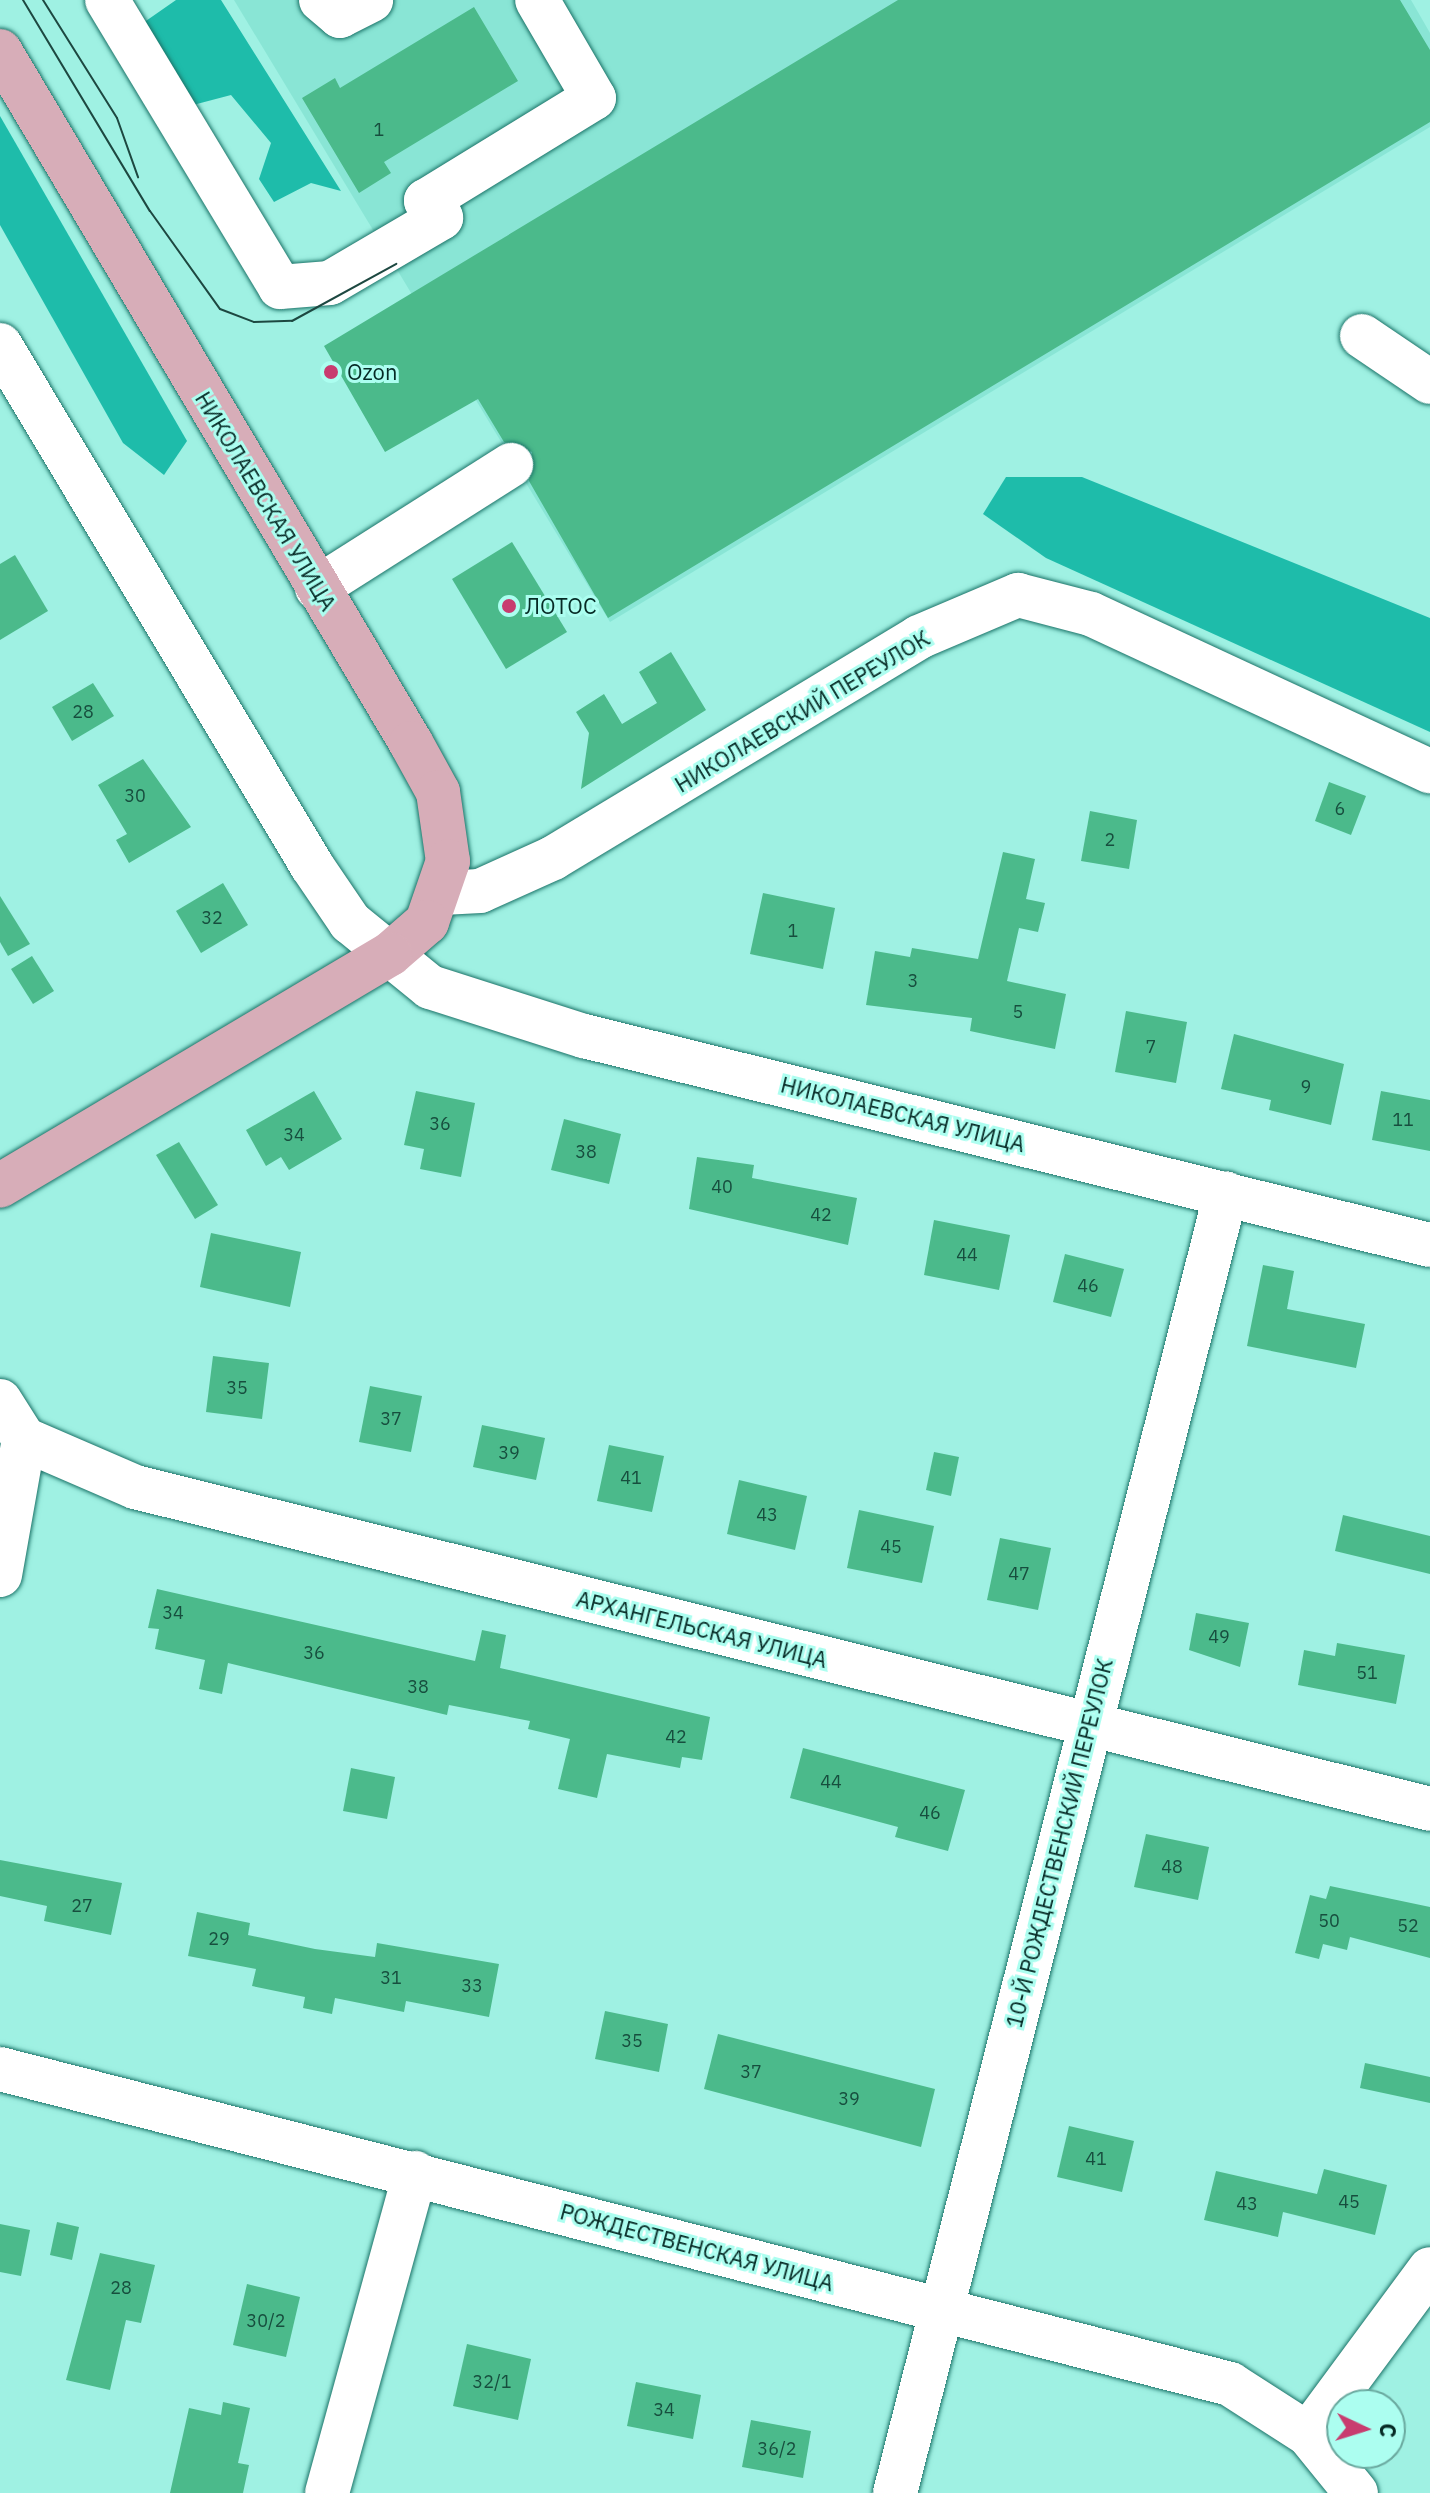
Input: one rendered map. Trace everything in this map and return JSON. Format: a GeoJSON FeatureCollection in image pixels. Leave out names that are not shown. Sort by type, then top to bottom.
{"type":"FeatureCollection","features":[{"type":"Feature","properties":{"kind":"main road","name":"НИКОЛАЕВСКАЯ УЛИЦА"},"geometry":{"type":"LineString","coordinates":[[0,51],[438,792],[447,829],[442,893],[427,922],[390,954]]}},
{"type":"Feature","properties":{"kind":"main road"},"geometry":{"type":"LineString","coordinates":[[0,1186],[390,954]]}},
{"type":"Feature","properties":{"kind":"street"},"geometry":{"type":"LineString","coordinates":[[321,0],[340,16],[371,0]]}},
{"type":"Feature","properties":{"kind":"street"},"geometry":{"type":"LineString","coordinates":[[123,6],[280,287],[330,283],[441,218],[426,201],[594,98],[537,0]]}},
{"type":"Feature","properties":{"kind":"street"},"geometry":{"type":"LineString","coordinates":[[1362,336],[1430,382]]}},
{"type":"Feature","properties":{"kind":"street","name":"НИКОЛАЕВСКАЯ УЛИЦА"},"geometry":{"type":"LineString","coordinates":[[0,345],[312,866],[350,922],[430,987],[584,1036],[1430,1245]]}},
{"type":"Feature","properties":{"kind":"street"},"geometry":{"type":"LineString","coordinates":[[317,588],[511,465]]}},
{"type":"Feature","properties":{"kind":"street","name":"НИКОЛАЕВСКИЙ ПЕРЕУЛОК"},"geometry":{"type":"LineString","coordinates":[[442,893],[480,891],[553,858],[919,637],[1018,595],[1091,614],[1430,771]]}},
{"type":"Feature","properties":{"kind":"street","name":"10-Й РОЖДЕСТВЕНСКИЙ ПЕРЕУЛОК"},"geometry":{"type":"LineString","coordinates":[[895,2493],[939,2310],[1226,1193]]}},
{"type":"Feature","properties":{"kind":"street"},"geometry":{"type":"LineString","coordinates":[[0,1401],[24,1439],[0,1575]]}},
{"type":"Feature","properties":{"kind":"street","name":"АРХАНГЕЛЬСКАЯ УЛИЦА"},"geometry":{"type":"LineString","coordinates":[[24,1439],[135,1487],[1430,1809]]}},
{"type":"Feature","properties":{"kind":"street","name":"РОЖДЕСТВЕНСКАЯ УЛИЦА"},"geometry":{"type":"LineString","coordinates":[[0,2069],[1230,2384],[1308,2434],[1356,2493]]}},
{"type":"Feature","properties":{"kind":"street"},"geometry":{"type":"LineString","coordinates":[[327,2493],[415,2173]]}},
{"type":"Feature","properties":{"kind":"street"},"geometry":{"type":"LineString","coordinates":[[1308,2434],[1430,2269]]}},
{"type":"Feature","properties":{"kind":"shaded area"},"geometry":{"type":"Polygon","coordinates":[[[176,0],[221,0],[341,191],[311,183],[274,202],[259,179],[271,143],[231,95],[193,105],[143,23],[176,0]]]}},
{"type":"Feature","properties":{"kind":"shaded area"},"geometry":{"type":"Polygon","coordinates":[[[234,0],[1411,0],[1430,33],[1430,127],[610,622],[234,0]]]}},
{"type":"Feature","properties":{"kind":"shaded area"},"geometry":{"type":"Polygon","coordinates":[[[0,116],[187,441],[164,475],[123,443],[0,225],[0,116]]]}},
{"type":"Feature","properties":{"kind":"shaded area"},"geometry":{"type":"Polygon","coordinates":[[[1006,477],[1082,477],[1430,618],[1430,732],[1046,558],[983,514],[1006,477]]]}},
{"type":"Feature","properties":{"kind":"building"},"geometry":{"type":"Polygon","coordinates":[[[898,0],[1400,0],[1430,50],[1430,122],[608,618],[529,481],[532,452],[504,442],[478,399],[385,452],[324,346],[898,0]]]}},
{"type":"Feature","properties":{"kind":"building"},"geometry":{"type":"Polygon","coordinates":[[[474,7],[518,81],[384,162],[391,173],[359,193],[302,98],[335,78],[340,88],[474,7]]]}},
{"type":"Feature","properties":{"kind":"building","name":"ЛОТОС"},"geometry":{"type":"Polygon","coordinates":[[[512,542],[567,632],[506,669],[452,579],[512,542]]]}},
{"type":"Feature","properties":{"kind":"building"},"geometry":{"type":"Polygon","coordinates":[[[15,555],[48,611],[0,640],[0,564],[15,555]]]}},
{"type":"Feature","properties":{"kind":"building"},"geometry":{"type":"Polygon","coordinates":[[[671,652],[706,710],[581,789],[589,733],[576,712],[604,694],[622,724],[657,703],[639,672],[671,652]]]}},
{"type":"Feature","properties":{"kind":"building"},"geometry":{"type":"Polygon","coordinates":[[[93,683],[114,716],[72,741],[52,707],[93,683]]]}},
{"type":"Feature","properties":{"kind":"building"},"geometry":{"type":"Polygon","coordinates":[[[143,759],[191,827],[129,863],[116,840],[127,834],[98,785],[143,759]]]}},
{"type":"Feature","properties":{"kind":"building"},"geometry":{"type":"Polygon","coordinates":[[[1329,782],[1366,796],[1351,835],[1315,821],[1329,782]]]}},
{"type":"Feature","properties":{"kind":"building"},"geometry":{"type":"Polygon","coordinates":[[[1090,811],[1137,820],[1129,869],[1081,861],[1090,811]]]}},
{"type":"Feature","properties":{"kind":"building"},"geometry":{"type":"Polygon","coordinates":[[[1003,852],[1035,859],[1026,899],[1045,903],[1038,932],[1019,928],[1007,981],[1066,994],[1055,1049],[970,1031],[972,1018],[866,1005],[875,951],[910,957],[912,948],[978,959],[1003,852]]]}},
{"type":"Feature","properties":{"kind":"building"},"geometry":{"type":"Polygon","coordinates":[[[223,883],[248,925],[201,953],[176,911],[223,883]]]}},
{"type":"Feature","properties":{"kind":"building"},"geometry":{"type":"Polygon","coordinates":[[[763,893],[835,908],[823,969],[750,954],[763,893]]]}},
{"type":"Feature","properties":{"kind":"building"},"geometry":{"type":"Polygon","coordinates":[[[0,896],[30,944],[8,956],[0,942],[0,896]]]}},
{"type":"Feature","properties":{"kind":"building"},"geometry":{"type":"Polygon","coordinates":[[[32,956],[54,991],[33,1004],[11,969],[32,956]]]}},
{"type":"Feature","properties":{"kind":"building"},"geometry":{"type":"Polygon","coordinates":[[[1126,1011],[1187,1022],[1176,1083],[1115,1072],[1126,1011]]]}},
{"type":"Feature","properties":{"kind":"building"},"geometry":{"type":"Polygon","coordinates":[[[1234,1034],[1344,1064],[1331,1125],[1269,1110],[1271,1100],[1221,1089],[1234,1034]]]}},
{"type":"Feature","properties":{"kind":"building"},"geometry":{"type":"Polygon","coordinates":[[[314,1091],[342,1139],[289,1170],[281,1157],[266,1166],[246,1130],[314,1091]]]}},
{"type":"Feature","properties":{"kind":"building"},"geometry":{"type":"Polygon","coordinates":[[[416,1091],[475,1103],[461,1177],[420,1169],[424,1149],[404,1145],[416,1091]]]}},
{"type":"Feature","properties":{"kind":"building"},"geometry":{"type":"Polygon","coordinates":[[[1381,1091],[1430,1100],[1430,1151],[1372,1140],[1381,1091]]]}},
{"type":"Feature","properties":{"kind":"building"},"geometry":{"type":"Polygon","coordinates":[[[564,1119],[621,1134],[609,1184],[551,1170],[564,1119]]]}},
{"type":"Feature","properties":{"kind":"building"},"geometry":{"type":"Polygon","coordinates":[[[179,1142],[218,1205],[195,1219],[156,1155],[179,1142]]]}},
{"type":"Feature","properties":{"kind":"building"},"geometry":{"type":"Polygon","coordinates":[[[697,1157],[754,1165],[752,1178],[857,1198],[848,1245],[689,1209],[697,1157]]]}},
{"type":"Feature","properties":{"kind":"building"},"geometry":{"type":"Polygon","coordinates":[[[934,1220],[1010,1235],[999,1290],[924,1275],[934,1220]]]}},
{"type":"Feature","properties":{"kind":"building"},"geometry":{"type":"Polygon","coordinates":[[[211,1233],[301,1252],[290,1307],[200,1287],[211,1233]]]}},
{"type":"Feature","properties":{"kind":"building"},"geometry":{"type":"Polygon","coordinates":[[[1065,1254],[1124,1269],[1111,1317],[1053,1302],[1065,1254]]]}},
{"type":"Feature","properties":{"kind":"building"},"geometry":{"type":"Polygon","coordinates":[[[1263,1265],[1294,1271],[1287,1309],[1365,1324],[1356,1368],[1247,1346],[1263,1265]]]}},
{"type":"Feature","properties":{"kind":"building"},"geometry":{"type":"Polygon","coordinates":[[[213,1356],[269,1363],[262,1419],[206,1412],[213,1356]]]}},
{"type":"Feature","properties":{"kind":"building"},"geometry":{"type":"Polygon","coordinates":[[[370,1386],[422,1396],[411,1452],[359,1442],[370,1386]]]}},
{"type":"Feature","properties":{"kind":"building"},"geometry":{"type":"Polygon","coordinates":[[[482,1425],[545,1438],[536,1480],[473,1467],[482,1425]]]}},
{"type":"Feature","properties":{"kind":"building"},"geometry":{"type":"Polygon","coordinates":[[[609,1445],[664,1456],[652,1512],[597,1501],[609,1445]]]}},
{"type":"Feature","properties":{"kind":"building"},"geometry":{"type":"Polygon","coordinates":[[[934,1452],[959,1457],[951,1496],[926,1490],[934,1452]]]}},
{"type":"Feature","properties":{"kind":"building"},"geometry":{"type":"Polygon","coordinates":[[[739,1480],[807,1496],[795,1550],[727,1534],[739,1480]]]}},
{"type":"Feature","properties":{"kind":"building"},"geometry":{"type":"Polygon","coordinates":[[[859,1510],[934,1526],[922,1583],[847,1568],[859,1510]]]}},
{"type":"Feature","properties":{"kind":"building"},"geometry":{"type":"Polygon","coordinates":[[[1343,1515],[1430,1536],[1430,1574],[1335,1551],[1343,1515]]]}},
{"type":"Feature","properties":{"kind":"building"},"geometry":{"type":"Polygon","coordinates":[[[1000,1538],[1051,1548],[1038,1610],[987,1600],[1000,1538]]]}},
{"type":"Feature","properties":{"kind":"building"},"geometry":{"type":"Polygon","coordinates":[[[157,1589],[475,1661],[482,1630],[506,1635],[500,1668],[710,1717],[702,1760],[682,1757],[680,1768],[607,1754],[597,1798],[558,1789],[570,1739],[528,1729],[530,1721],[449,1705],[447,1715],[228,1663],[222,1694],[199,1689],[205,1660],[155,1649],[159,1629],[148,1628],[157,1589]]]}},
{"type":"Feature","properties":{"kind":"building"},"geometry":{"type":"Polygon","coordinates":[[[1196,1613],[1249,1623],[1240,1667],[1189,1650],[1196,1613]]]}},
{"type":"Feature","properties":{"kind":"building"},"geometry":{"type":"Polygon","coordinates":[[[1337,1643],[1405,1655],[1396,1704],[1298,1685],[1304,1650],[1335,1656],[1337,1643]]]}},
{"type":"Feature","properties":{"kind":"building"},"geometry":{"type":"Polygon","coordinates":[[[803,1748],[965,1790],[948,1851],[895,1837],[898,1827],[790,1798],[803,1748]]]}},
{"type":"Feature","properties":{"kind":"building"},"geometry":{"type":"Polygon","coordinates":[[[351,1768],[395,1777],[387,1819],[343,1811],[351,1768]]]}},
{"type":"Feature","properties":{"kind":"building"},"geometry":{"type":"Polygon","coordinates":[[[1146,1834],[1209,1847],[1198,1900],[1134,1887],[1146,1834]]]}},
{"type":"Feature","properties":{"kind":"building"},"geometry":{"type":"Polygon","coordinates":[[[0,1860],[122,1883],[111,1935],[44,1921],[47,1906],[0,1896],[0,1860]]]}},
{"type":"Feature","properties":{"kind":"building"},"geometry":{"type":"Polygon","coordinates":[[[1330,1886],[1430,1907],[1430,1958],[1350,1937],[1347,1950],[1323,1944],[1319,1959],[1295,1953],[1310,1895],[1326,1899],[1330,1886]]]}},
{"type":"Feature","properties":{"kind":"building"},"geometry":{"type":"Polygon","coordinates":[[[197,1912],[250,1923],[248,1935],[315,1949],[375,1957],[377,1943],[499,1964],[489,2017],[406,2001],[404,2012],[335,1998],[332,2014],[303,2008],[305,1997],[252,1986],[256,1969],[188,1956],[197,1912]]]}},
{"type":"Feature","properties":{"kind":"building"},"geometry":{"type":"Polygon","coordinates":[[[605,2011],[668,2024],[659,2072],[595,2059],[605,2011]]]}},
{"type":"Feature","properties":{"kind":"building"},"geometry":{"type":"Polygon","coordinates":[[[718,2034],[935,2089],[921,2147],[704,2089],[718,2034]]]}},
{"type":"Feature","properties":{"kind":"building"},"geometry":{"type":"Polygon","coordinates":[[[1365,2063],[1430,2077],[1430,2103],[1360,2088],[1365,2063]]]}},
{"type":"Feature","properties":{"kind":"building"},"geometry":{"type":"Polygon","coordinates":[[[1069,2126],[1134,2141],[1122,2192],[1057,2177],[1069,2126]]]}},
{"type":"Feature","properties":{"kind":"building"},"geometry":{"type":"Polygon","coordinates":[[[1324,2169],[1387,2185],[1375,2235],[1283,2212],[1278,2237],[1204,2220],[1216,2171],[1317,2194],[1324,2169]]]}},
{"type":"Feature","properties":{"kind":"building"},"geometry":{"type":"Polygon","coordinates":[[[57,2222],[79,2227],[72,2260],[50,2255],[57,2222]]]}},
{"type":"Feature","properties":{"kind":"building"},"geometry":{"type":"Polygon","coordinates":[[[0,2224],[30,2230],[21,2276],[0,2272],[0,2224]]]}},
{"type":"Feature","properties":{"kind":"building"},"geometry":{"type":"Polygon","coordinates":[[[100,2253],[155,2265],[141,2323],[126,2320],[110,2390],[66,2380],[100,2253]]]}},
{"type":"Feature","properties":{"kind":"building"},"geometry":{"type":"Polygon","coordinates":[[[247,2284],[300,2297],[286,2357],[233,2345],[247,2284]]]}},
{"type":"Feature","properties":{"kind":"building"},"geometry":{"type":"Polygon","coordinates":[[[467,2344],[531,2359],[518,2420],[453,2406],[467,2344]]]}},
{"type":"Feature","properties":{"kind":"building"},"geometry":{"type":"Polygon","coordinates":[[[636,2382],[701,2395],[693,2439],[627,2426],[636,2382]]]}},
{"type":"Feature","properties":{"kind":"building"},"geometry":{"type":"Polygon","coordinates":[[[223,2402],[250,2408],[238,2463],[249,2465],[243,2493],[170,2493],[189,2408],[221,2415],[223,2402]]]}},
{"type":"Feature","properties":{"kind":"building"},"geometry":{"type":"Polygon","coordinates":[[[751,2420],[811,2431],[803,2478],[742,2467],[751,2420]]]}},
{"type":"Feature","properties":{"kind":"tram line"},"geometry":{"type":"LineString","coordinates":[[23,0],[150,211],[220,309],[254,322],[292,321],[396,264]]}},
{"type":"Feature","properties":{"kind":"tram line"},"geometry":{"type":"LineString","coordinates":[[43,0],[117,118],[138,177]]}},
{"type":"Feature","properties":{"kind":"place","name":"Ozon"},"geometry":{"type":"Point","coordinates":[331,372]}},
{"type":"Feature","properties":{"kind":"place","name":"ЛОТОС"},"geometry":{"type":"Point","coordinates":[509,606]}}]}
